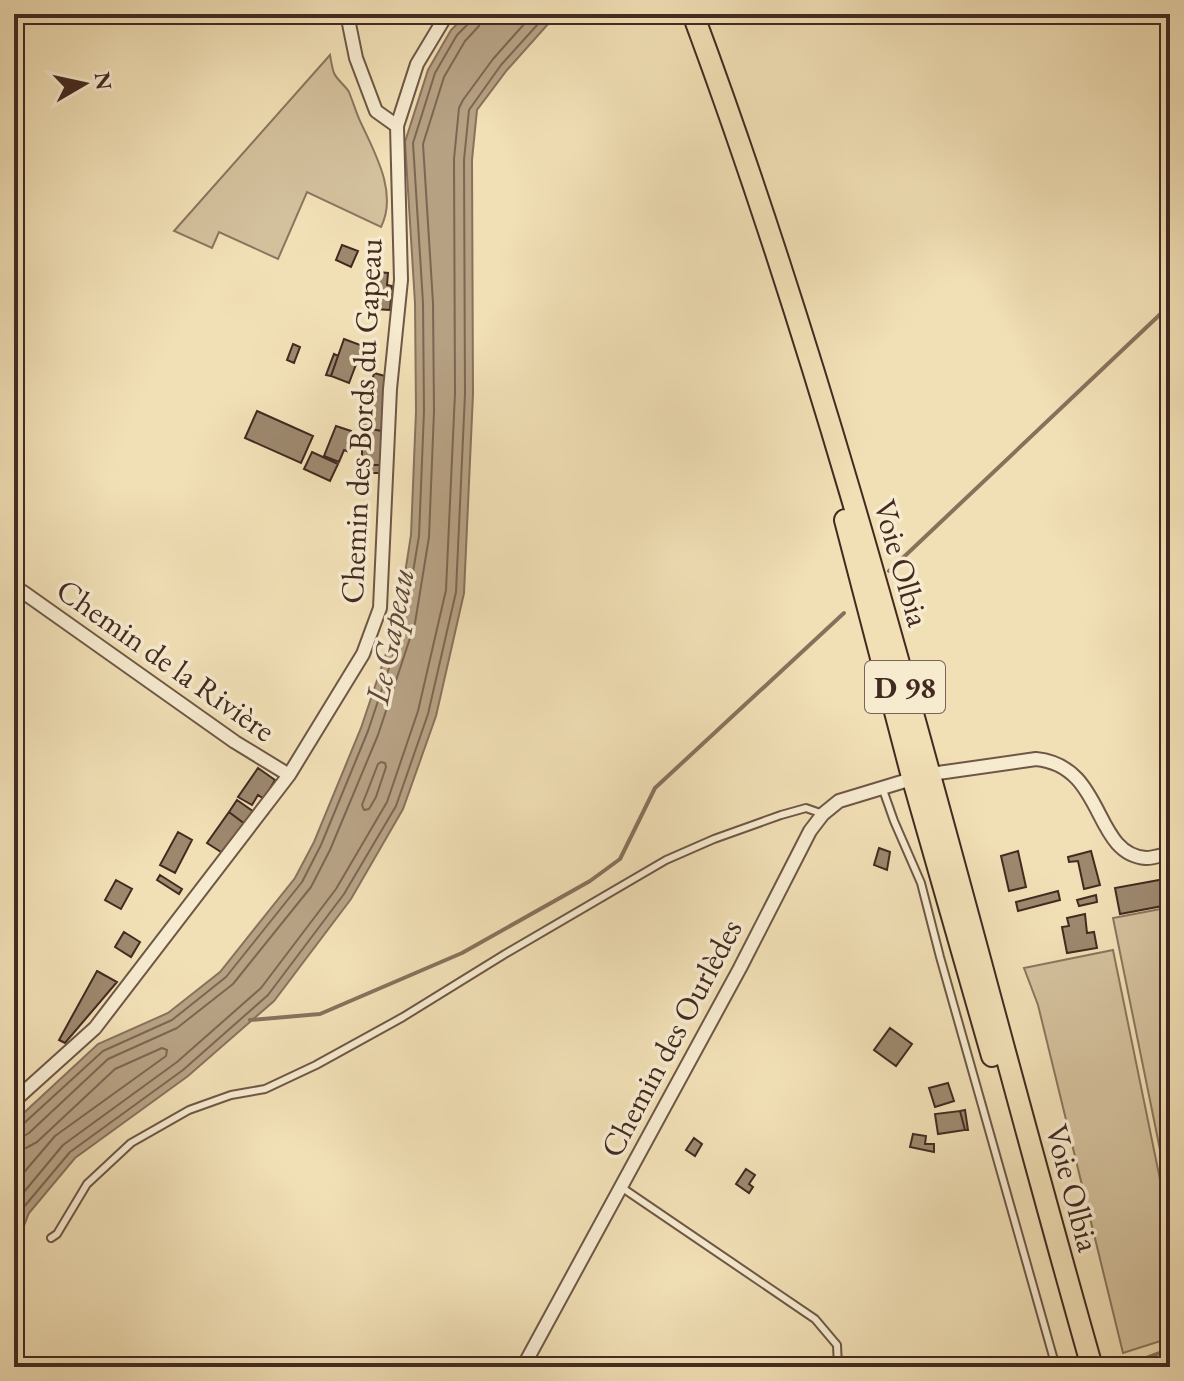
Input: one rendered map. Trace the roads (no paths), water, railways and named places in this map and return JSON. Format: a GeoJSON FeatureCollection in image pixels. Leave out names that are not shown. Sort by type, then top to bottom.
{"type":"FeatureCollection","features":[{"type":"Feature","properties":{"kind":"highway","name":"Voie Olbia"},"geometry":{"type":"LineString","coordinates":[[681,14],[742,184],[815,411],[911,773],[1079,1367]]}},
{"type":"Feature","properties":{"kind":"highway","name":"Voie Olbia"},"geometry":{"type":"LineString","coordinates":[[693,14],[774,244],[876,578],[1092,1367]]}},
{"type":"Feature","properties":{"kind":"street"},"geometry":{"type":"LineString","coordinates":[[347,14],[356,58],[376,111],[397,126]]}},
{"type":"Feature","properties":{"kind":"street","name":"Chemin des Bords du Gapeau"},"geometry":{"type":"LineString","coordinates":[[14,1101],[95,1028],[289,775],[363,654],[380,608],[390,389],[401,280],[397,126],[417,64],[447,14]]}},
{"type":"Feature","properties":{"kind":"street","name":"Chemin de la Rivière"},"geometry":{"type":"LineString","coordinates":[[14,587],[235,742],[289,775]]}},
{"type":"Feature","properties":{"kind":"street"},"geometry":{"type":"LineString","coordinates":[[938,773],[1036,759],[1049,760],[1065,767],[1079,779],[1117,845],[1131,855],[1149,858],[1170,853]]}},
{"type":"Feature","properties":{"kind":"street","name":"Chemin des Ourlèdes"},"geometry":{"type":"LineString","coordinates":[[523,1367],[740,968],[810,831],[823,814],[839,801],[905,781]]}},
{"type":"Feature","properties":{"kind":"lane"},"geometry":{"type":"LineString","coordinates":[[882,787],[921,883],[1056,1367]]}},
{"type":"Feature","properties":{"kind":"lane"},"geometry":{"type":"LineString","coordinates":[[51,1238],[57,1234],[87,1184],[109,1163],[131,1143],[189,1110],[231,1095],[265,1089],[316,1065],[403,1017],[666,860],[793,811],[806,808],[823,814]]}},
{"type":"Feature","properties":{"kind":"lane"},"geometry":{"type":"LineString","coordinates":[[621,1187],[815,1319],[837,1345],[838,1367]]}},
{"type":"Feature","properties":{"kind":"water"},"geometry":{"type":"Polygon","coordinates":[[[467,14],[557,14],[507,70],[477,110],[472,160],[473,394],[464,593],[436,716],[403,809],[351,899],[274,1001],[188,1076],[75,1158],[29,1213],[14,1251],[14,1122],[98,1044],[168,1013],[220,972],[295,878],[314,842],[361,728],[398,618],[411,535],[416,411],[415,303],[405,142],[428,70],[451,30],[467,14]]]}},
{"type":"Feature","properties":{"kind":"waterway"},"geometry":{"type":"LineString","coordinates":[[889,571],[1170,305]]}},
{"type":"Feature","properties":{"kind":"waterway"},"geometry":{"type":"LineString","coordinates":[[250,1020],[320,1014],[462,953],[590,881],[620,859],[655,788],[844,613]]}},
{"type":"Feature","properties":{"kind":"waterway"},"geometry":{"type":"LineString","coordinates":[[1108,1367],[1130,1364],[1170,1349]]}},
{"type":"Feature","properties":{"kind":"waterway"},"geometry":{"type":"LineString","coordinates":[[1010,1367],[1043,1366]]}},
{"type":"Feature","properties":{"kind":"water label","name":"Le Gapeau"},"geometry":{"type":"Point","coordinates":[389,636]}}]}
